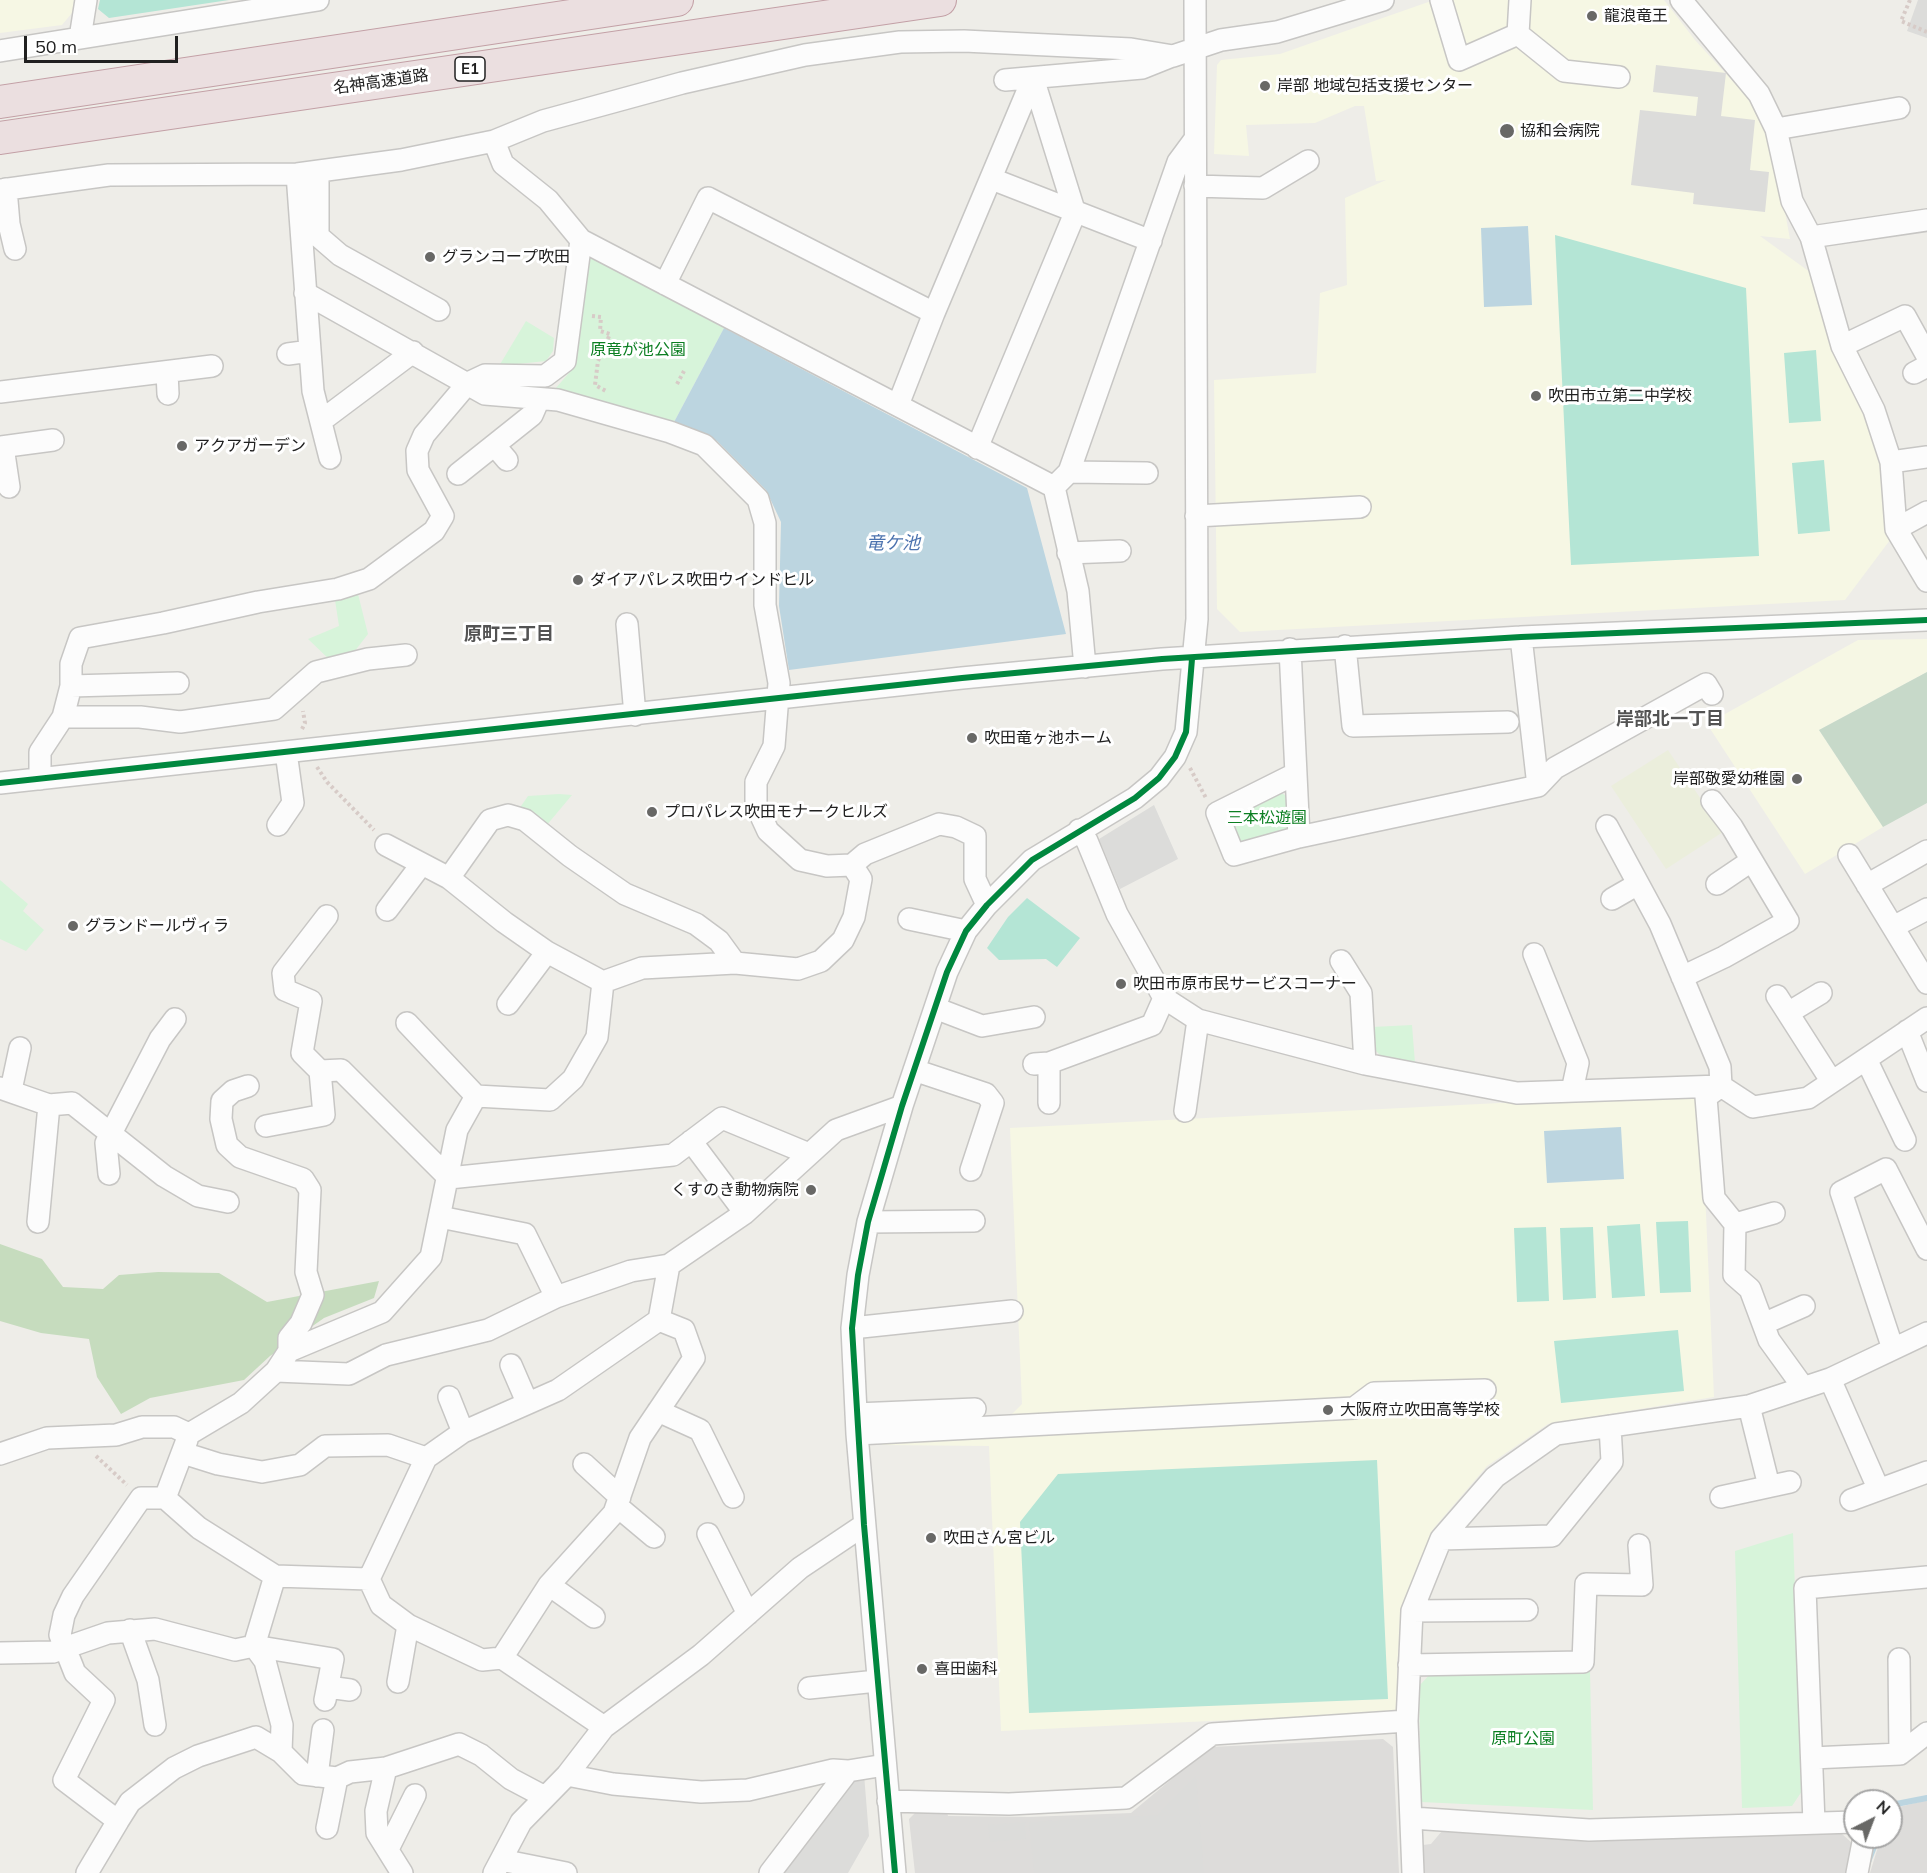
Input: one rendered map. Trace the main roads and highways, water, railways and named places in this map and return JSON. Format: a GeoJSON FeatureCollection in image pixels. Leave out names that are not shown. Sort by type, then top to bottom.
{"type":"FeatureCollection","features":[{"type":"Feature","properties":{"kind":"highway","name":"E1"},"geometry":{"type":"LineString","coordinates":[[0,102],[677,0]]}},
{"type":"Feature","properties":{"kind":"highway","name":"名神高速道路"},"geometry":{"type":"LineString","coordinates":[[0,138],[940,0]]}},
{"type":"Feature","properties":{"kind":"water"},"geometry":{"type":"Polygon","coordinates":[[[1528,226],[1532,305],[1484,307],[1481,228],[1528,226]]]}},
{"type":"Feature","properties":{"kind":"water","name":"竜ケ池"},"geometry":{"type":"Polygon","coordinates":[[[724,328],[1027,488],[1066,634],[789,670],[779,606],[781,522],[766,490],[717,441],[673,424],[724,328]]]}},
{"type":"Feature","properties":{"kind":"water"},"geometry":{"type":"Polygon","coordinates":[[[1621,1127],[1624,1179],[1547,1183],[1544,1131],[1621,1127]]]}},
{"type":"Feature","properties":{"kind":"waterway"},"geometry":{"type":"LineString","coordinates":[[1903,1803],[1927,1798]]}},
{"type":"Feature","properties":{"kind":"waterway"},"geometry":{"type":"LineString","coordinates":[[1868,1862],[1873,1849]]}},
{"type":"Feature","properties":{"kind":"place","name":"龍浪竜王"},"geometry":{"type":"Point","coordinates":[1592,16]}},
{"type":"Feature","properties":{"kind":"place","name":"岸部 地域包括支援センター"},"geometry":{"type":"Point","coordinates":[1265,86]}},
{"type":"Feature","properties":{"kind":"place","name":"協和会病院"},"geometry":{"type":"Point","coordinates":[1507,131]}},
{"type":"Feature","properties":{"kind":"place","name":"グランコープ吹田"},"geometry":{"type":"Point","coordinates":[430,257]}},
{"type":"Feature","properties":{"kind":"place","name":"吹田市立第二中学校"},"geometry":{"type":"Point","coordinates":[1536,396]}},
{"type":"Feature","properties":{"kind":"place","name":"アクアガーデン"},"geometry":{"type":"Point","coordinates":[182,446]}},
{"type":"Feature","properties":{"kind":"place","name":"ダイアパレス吹田ウインドヒル"},"geometry":{"type":"Point","coordinates":[578,580]}},
{"type":"Feature","properties":{"kind":"place","name":"吹田竜ヶ池ホーム"},"geometry":{"type":"Point","coordinates":[972,738]}},
{"type":"Feature","properties":{"kind":"place","name":"岸部敬愛幼稚園"},"geometry":{"type":"Point","coordinates":[1797,779]}},
{"type":"Feature","properties":{"kind":"place","name":"プロパレス吹田モナークヒルズ"},"geometry":{"type":"Point","coordinates":[652,812]}},
{"type":"Feature","properties":{"kind":"place","name":"グランドールヴィラ"},"geometry":{"type":"Point","coordinates":[73,926]}},
{"type":"Feature","properties":{"kind":"place","name":"吹田市原市民サービスコーナー"},"geometry":{"type":"Point","coordinates":[1121,984]}},
{"type":"Feature","properties":{"kind":"place","name":"くすのき動物病院"},"geometry":{"type":"Point","coordinates":[811,1190]}},
{"type":"Feature","properties":{"kind":"place","name":"大阪府立吹田高等学校"},"geometry":{"type":"Point","coordinates":[1328,1410]}},
{"type":"Feature","properties":{"kind":"place","name":"吹田さん宮ビル"},"geometry":{"type":"Point","coordinates":[931,1538]}},
{"type":"Feature","properties":{"kind":"place","name":"喜田歯科"},"geometry":{"type":"Point","coordinates":[922,1669]}},
{"type":"Feature","properties":{"kind":"district","name":"原町三丁目"},"geometry":{"type":"Point","coordinates":[509,635]}},
{"type":"Feature","properties":{"kind":"district","name":"岸部北一丁目"},"geometry":{"type":"Point","coordinates":[1670,720]}},
{"type":"Feature","properties":{"kind":"park label","name":"原竜が池公園"},"geometry":{"type":"Point","coordinates":[638,350]}},
{"type":"Feature","properties":{"kind":"park label","name":"三本松遊園"},"geometry":{"type":"Point","coordinates":[1267,818]}},
{"type":"Feature","properties":{"kind":"park label","name":"原町公園"},"geometry":{"type":"Point","coordinates":[1523,1739]}}]}
